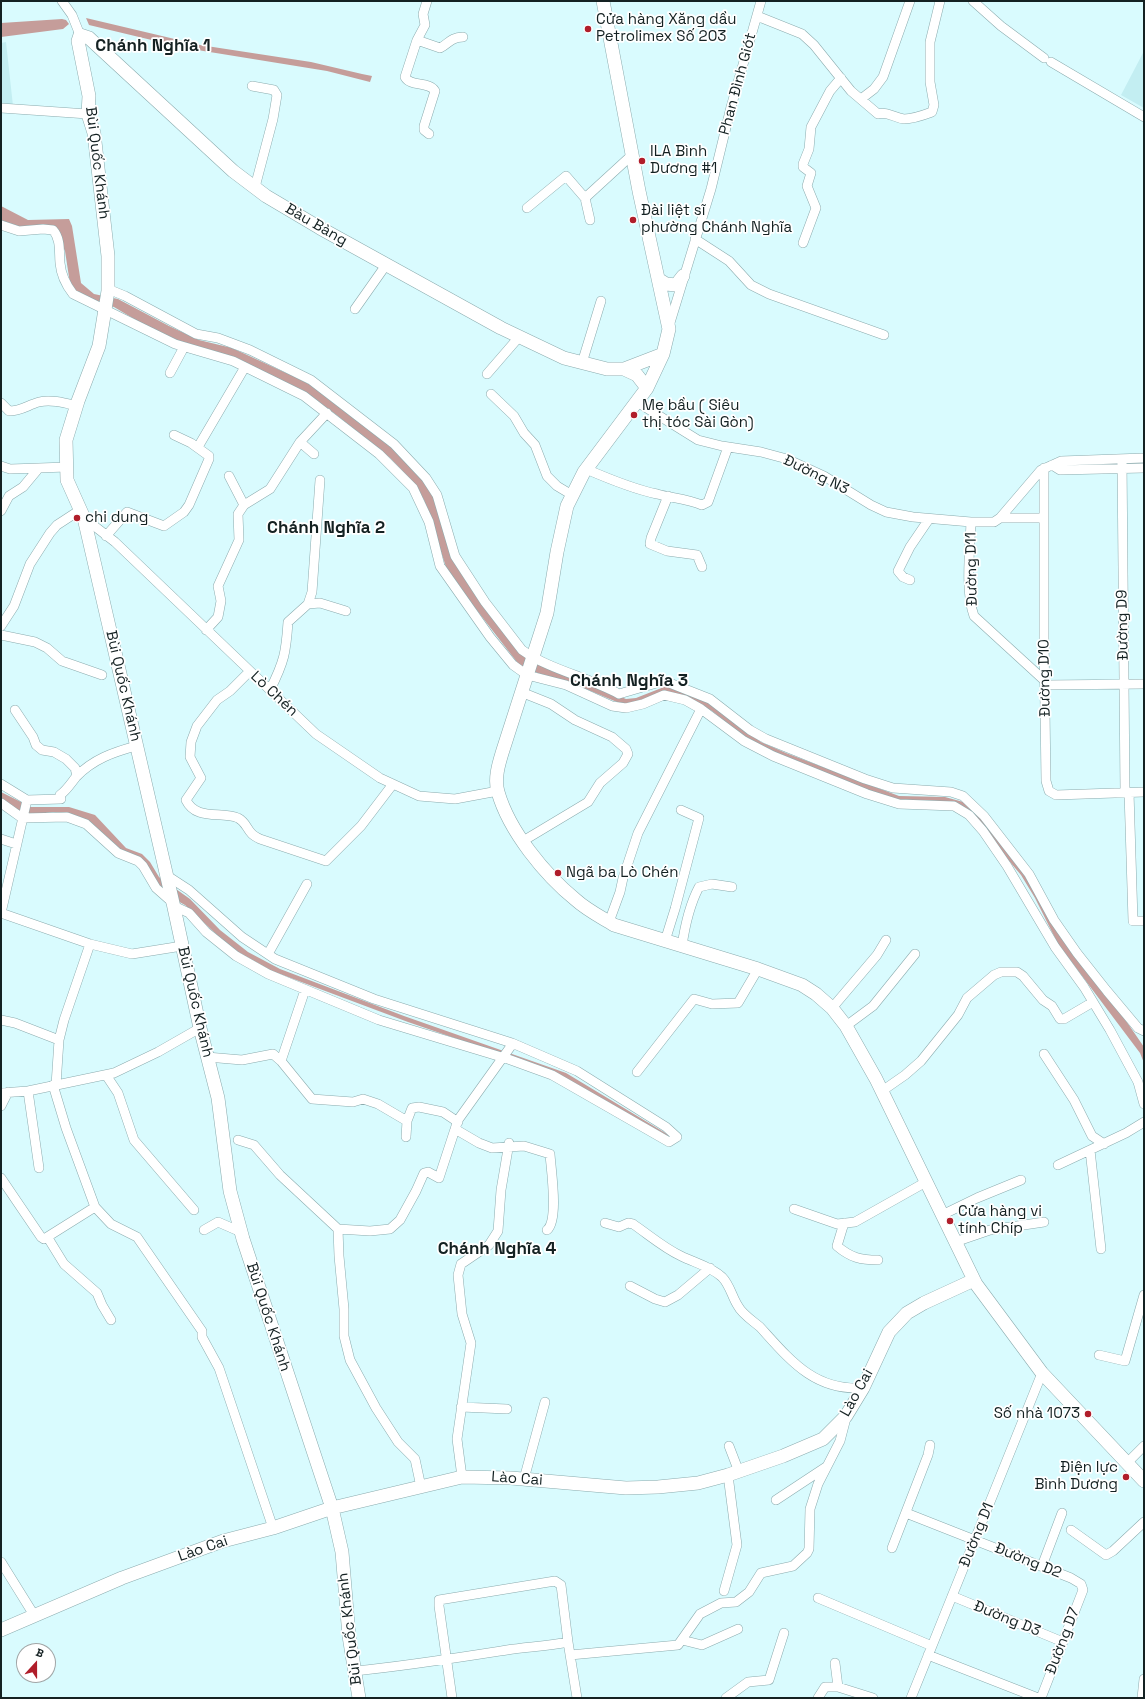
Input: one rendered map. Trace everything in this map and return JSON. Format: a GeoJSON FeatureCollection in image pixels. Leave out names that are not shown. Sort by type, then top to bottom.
{"type":"FeatureCollection","features":[{"type":"Feature","properties":{"kind":"street"},"geometry":{"type":"LineString","coordinates":[[62,1],[72,15],[80,35]]}},
{"type":"Feature","properties":{"kind":"street"},"geometry":{"type":"LineString","coordinates":[[427,1],[423,14],[425,25],[417,40],[405,77],[408,81],[434,89],[432,101],[424,126],[424,130],[429,134]]}},
{"type":"Feature","properties":{"kind":"street"},"geometry":{"type":"LineString","coordinates":[[603,1],[668,329],[663,354],[647,388],[586,469],[572,495],[563,518],[547,613],[497,771],[498,791],[507,813],[523,841],[544,868],[576,900],[609,922],[665,941],[758,969],[802,985],[816,994],[832,1008],[846,1026],[863,1054],[974,1280],[1009,1330],[1042,1373],[1144,1481]]}},
{"type":"Feature","properties":{"kind":"street","name":"Phan Đình Giót"},"geometry":{"type":"LineString","coordinates":[[668,329],[683,276],[711,189],[761,1]]}},
{"type":"Feature","properties":{"kind":"street"},"geometry":{"type":"LineString","coordinates":[[861,99],[874,89],[883,77],[910,1]]}},
{"type":"Feature","properties":{"kind":"street"},"geometry":{"type":"LineString","coordinates":[[757,16],[802,34],[814,45],[841,78],[878,114],[884,112],[903,119],[932,112],[934,105],[930,82],[930,42],[940,1]]}},
{"type":"Feature","properties":{"kind":"street"},"geometry":{"type":"LineString","coordinates":[[974,1],[1000,26],[1048,60],[1144,117]]}},
{"type":"Feature","properties":{"kind":"street","name":"Bùi Quốc Khánh"},"geometry":{"type":"LineString","coordinates":[[80,35],[78,41],[89,96],[88,114],[94,133],[108,256],[108,290],[99,346],[66,440],[67,480],[82,514],[167,877],[200,1028],[218,1098],[230,1190],[241,1232],[332,1508],[342,1552],[349,1636],[359,1698]]}},
{"type":"Feature","properties":{"kind":"street","name":"Bàu Bàng"},"geometry":{"type":"LineString","coordinates":[[80,35],[89,38],[233,171],[255,188],[320,228],[519,337],[564,358],[607,369],[624,369]]}},
{"type":"Feature","properties":{"kind":"street"},"geometry":{"type":"LineString","coordinates":[[417,40],[440,48],[448,40],[455,37],[462,37]]}},
{"type":"Feature","properties":{"kind":"street"},"geometry":{"type":"LineString","coordinates":[[803,243],[816,208],[807,186],[811,173],[803,167],[809,149],[811,127],[830,91],[841,78]]}},
{"type":"Feature","properties":{"kind":"street"},"geometry":{"type":"LineString","coordinates":[[252,86],[274,90],[277,95],[271,127],[255,188]]}},
{"type":"Feature","properties":{"kind":"street"},"geometry":{"type":"LineString","coordinates":[[1,108],[88,114]]}},
{"type":"Feature","properties":{"kind":"street"},"geometry":{"type":"LineString","coordinates":[[585,198],[633,154]]}},
{"type":"Feature","properties":{"kind":"street"},"geometry":{"type":"LineString","coordinates":[[527,208],[566,176],[585,198],[590,220]]}},
{"type":"Feature","properties":{"kind":"street"},"geometry":{"type":"LineString","coordinates":[[1,225],[19,231],[43,229],[53,230],[58,238],[60,264],[68,287],[73,294],[184,347],[232,361],[304,396],[379,454],[413,488],[430,528],[440,566],[499,648],[513,665],[527,674],[566,685],[612,706],[632,706],[643,704],[664,695],[686,700],[701,709],[744,741],[773,756],[867,794],[899,804],[954,806],[969,815],[983,831],[1004,861],[1030,902],[1055,947],[1092,1000],[1138,1082],[1144,1104]]}},
{"type":"Feature","properties":{"kind":"street"},"geometry":{"type":"LineString","coordinates":[[695,239],[729,261],[751,285],[769,294],[884,335]]}},
{"type":"Feature","properties":{"kind":"street"},"geometry":{"type":"LineString","coordinates":[[356,309],[386,265]]}},
{"type":"Feature","properties":{"kind":"street"},"geometry":{"type":"LineString","coordinates":[[658,280],[666,284],[676,285],[683,276]]}},
{"type":"Feature","properties":{"kind":"street"},"geometry":{"type":"LineString","coordinates":[[108,290],[125,296],[196,334],[218,338],[250,350],[311,380],[388,440],[426,478],[437,495],[455,556],[472,584],[522,650],[532,658],[592,680],[620,694],[660,682],[669,683],[710,699],[750,730],[766,739],[893,788],[951,792],[963,796],[984,816],[1029,874],[1054,920],[1106,990],[1138,1028],[1144,1031]]}},
{"type":"Feature","properties":{"kind":"street"},"geometry":{"type":"LineString","coordinates":[[582,362],[601,301]]}},
{"type":"Feature","properties":{"kind":"street"},"geometry":{"type":"LineString","coordinates":[[487,374],[519,337]]}},
{"type":"Feature","properties":{"kind":"street"},"geometry":{"type":"LineString","coordinates":[[170,373],[184,347]]}},
{"type":"Feature","properties":{"kind":"street"},"geometry":{"type":"LineString","coordinates":[[624,369],[663,354]]}},
{"type":"Feature","properties":{"kind":"street"},"geometry":{"type":"LineString","coordinates":[[198,447],[245,367]]}},
{"type":"Feature","properties":{"kind":"street"},"geometry":{"type":"LineString","coordinates":[[624,369],[637,375],[647,388]]}},
{"type":"Feature","properties":{"kind":"street"},"geometry":{"type":"LineString","coordinates":[[491,394],[514,416],[524,433],[536,445],[547,476],[557,486],[572,495]]}},
{"type":"Feature","properties":{"kind":"street"},"geometry":{"type":"LineString","coordinates":[[1,403],[9,411],[19,411],[39,402],[52,401],[77,406]]}},
{"type":"Feature","properties":{"kind":"street","name":"Đường N3"},"geometry":{"type":"LineString","coordinates":[[637,402],[698,440],[728,447],[761,452],[787,459],[824,476],[876,507],[906,516],[971,522],[994,522],[1000,518],[1044,518]]}},
{"type":"Feature","properties":{"kind":"street"},"geometry":{"type":"LineString","coordinates":[[206,630],[218,617],[221,601],[218,586],[239,540],[238,514],[244,505],[270,489],[300,442],[327,413]]}},
{"type":"Feature","properties":{"kind":"street"},"geometry":{"type":"LineString","coordinates":[[106,536],[127,512],[164,526],[184,512],[209,459],[207,453],[174,434]]}},
{"type":"Feature","properties":{"kind":"street"},"geometry":{"type":"LineString","coordinates":[[300,442],[314,454]]}},
{"type":"Feature","properties":{"kind":"street"},"geometry":{"type":"LineString","coordinates":[[586,469],[611,480],[702,505],[706,504],[728,447]]}},
{"type":"Feature","properties":{"kind":"street"},"geometry":{"type":"LineString","coordinates":[[1000,518],[1048,467],[1060,470],[1122,463],[1144,458]]}},
{"type":"Feature","properties":{"kind":"street"},"geometry":{"type":"LineString","coordinates":[[1122,463],[1144,468]]}},
{"type":"Feature","properties":{"kind":"street","name":"Đường D9"},"geometry":{"type":"LineString","coordinates":[[1122,463],[1124,684],[1133,921],[1144,921]]}},
{"type":"Feature","properties":{"kind":"street"},"geometry":{"type":"LineString","coordinates":[[1,466],[10,469],[67,467]]}},
{"type":"Feature","properties":{"kind":"street","name":"Đường D10"},"geometry":{"type":"LineString","coordinates":[[1048,467],[1044,518],[1046,781],[1049,791],[1056,795],[1144,792]]}},
{"type":"Feature","properties":{"kind":"street"},"geometry":{"type":"LineString","coordinates":[[1,511],[9,496],[23,487],[38,469]]}},
{"type":"Feature","properties":{"kind":"street"},"geometry":{"type":"LineString","coordinates":[[229,476],[244,505]]}},
{"type":"Feature","properties":{"kind":"street"},"geometry":{"type":"LineString","coordinates":[[270,690],[282,666],[287,650],[288,622],[308,604],[312,592],[320,480]]}},
{"type":"Feature","properties":{"kind":"street"},"geometry":{"type":"LineString","coordinates":[[668,496],[650,544],[667,551],[697,555],[702,567]]}},
{"type":"Feature","properties":{"kind":"street"},"geometry":{"type":"LineString","coordinates":[[1,626],[14,606],[30,564],[50,533],[57,525],[82,514]]}},
{"type":"Feature","properties":{"kind":"street","name":"Lò Chén"},"geometry":{"type":"LineString","coordinates":[[82,514],[316,734],[380,778],[419,796],[455,800],[498,791]]}},
{"type":"Feature","properties":{"kind":"street"},"geometry":{"type":"LineString","coordinates":[[910,580],[903,577],[898,571],[910,547],[929,519]]}},
{"type":"Feature","properties":{"kind":"street"},"geometry":{"type":"LineString","coordinates":[[430,528],[446,522]]}},
{"type":"Feature","properties":{"kind":"street","name":"Đường D11"},"geometry":{"type":"LineString","coordinates":[[971,522],[969,563],[971,608],[974,616],[1045,683]]}},
{"type":"Feature","properties":{"kind":"street"},"geometry":{"type":"LineString","coordinates":[[308,604],[320,603],[346,611]]}},
{"type":"Feature","properties":{"kind":"street"},"geometry":{"type":"LineString","coordinates":[[1,635],[35,642],[47,648],[62,661],[102,676]]}},
{"type":"Feature","properties":{"kind":"street"},"geometry":{"type":"LineString","coordinates":[[250,671],[230,691],[217,700],[197,726],[191,742],[190,757],[201,778],[186,800],[191,807],[199,813],[236,817],[244,822],[252,834],[260,839],[326,861],[361,826],[393,784]]}},
{"type":"Feature","properties":{"kind":"street"},"geometry":{"type":"LineString","coordinates":[[664,695],[669,683]]}},
{"type":"Feature","properties":{"kind":"street"},"geometry":{"type":"LineString","coordinates":[[1045,683],[1144,684]]}},
{"type":"Feature","properties":{"kind":"street"},"geometry":{"type":"LineString","coordinates":[[521,692],[551,704],[575,720],[612,737],[626,749],[628,754],[623,763],[600,783],[588,802],[542,828],[523,841]]}},
{"type":"Feature","properties":{"kind":"street"},"geometry":{"type":"LineString","coordinates":[[609,922],[638,834],[701,709]]}},
{"type":"Feature","properties":{"kind":"street"},"geometry":{"type":"LineString","coordinates":[[15,710],[34,738],[36,746],[42,750],[54,752],[66,759],[75,768],[77,776]]}},
{"type":"Feature","properties":{"kind":"street"},"geometry":{"type":"LineString","coordinates":[[1,784],[27,802],[61,799],[60,795],[77,776],[94,762],[110,753],[136,746]]}},
{"type":"Feature","properties":{"kind":"street"},"geometry":{"type":"LineString","coordinates":[[917,789],[917,805]]}},
{"type":"Feature","properties":{"kind":"street"},"geometry":{"type":"LineString","coordinates":[[27,802],[22,817],[1,913],[90,944],[132,954],[182,946]]}},
{"type":"Feature","properties":{"kind":"street"},"geometry":{"type":"LineString","coordinates":[[1,803],[22,817],[67,817],[86,824],[118,853],[138,861],[156,888],[173,904],[189,913],[206,932],[236,956],[268,974],[379,1020],[502,1057],[552,1075],[668,1142],[677,1137],[666,1127],[577,1071],[512,1043],[374,999],[275,959],[242,937],[198,897],[167,877]]}},
{"type":"Feature","properties":{"kind":"street"},"geometry":{"type":"LineString","coordinates":[[665,941],[676,909],[699,818],[681,810]]}},
{"type":"Feature","properties":{"kind":"street"},"geometry":{"type":"LineString","coordinates":[[1,839],[16,844]]}},
{"type":"Feature","properties":{"kind":"street"},"geometry":{"type":"LineString","coordinates":[[1004,861],[1014,855]]}},
{"type":"Feature","properties":{"kind":"street"},"geometry":{"type":"LineString","coordinates":[[268,954],[307,884]]}},
{"type":"Feature","properties":{"kind":"street"},"geometry":{"type":"LineString","coordinates":[[682,946],[685,922],[691,902],[699,887],[712,884],[732,887]]}},
{"type":"Feature","properties":{"kind":"street"},"geometry":{"type":"LineString","coordinates":[[832,1008],[877,955],[886,940]]}},
{"type":"Feature","properties":{"kind":"street"},"geometry":{"type":"LineString","coordinates":[[90,944],[64,1020],[59,1040],[55,1085],[66,1128],[95,1207],[111,1224],[137,1237],[202,1331],[202,1337],[219,1368],[273,1528]]}},
{"type":"Feature","properties":{"kind":"street"},"geometry":{"type":"LineString","coordinates":[[846,1026],[873,1006],[915,954]]}},
{"type":"Feature","properties":{"kind":"street"},"geometry":{"type":"LineString","coordinates":[[637,1072],[694,998],[712,1004],[738,1003],[758,969]]}},
{"type":"Feature","properties":{"kind":"street"},"geometry":{"type":"LineString","coordinates":[[882,1091],[905,1076],[921,1061],[958,1016],[967,998],[994,975],[1017,972],[1023,976],[1043,1000],[1052,1006],[1060,1019],[1064,1019],[1106,990]]}},
{"type":"Feature","properties":{"kind":"street"},"geometry":{"type":"LineString","coordinates":[[281,1061],[305,990]]}},
{"type":"Feature","properties":{"kind":"street"},"geometry":{"type":"LineString","coordinates":[[1,1020],[15,1023],[59,1040]]}},
{"type":"Feature","properties":{"kind":"street"},"geometry":{"type":"LineString","coordinates":[[1,1106],[4,1093],[28,1091],[106,1075],[158,1052],[200,1028]]}},
{"type":"Feature","properties":{"kind":"street"},"geometry":{"type":"LineString","coordinates":[[238,1140],[254,1145],[280,1175],[338,1229],[370,1231],[386,1230],[400,1220],[424,1173],[428,1172],[439,1178],[456,1126],[511,1046]]}},
{"type":"Feature","properties":{"kind":"street"},"geometry":{"type":"LineString","coordinates":[[207,1057],[242,1060],[273,1054],[281,1061],[312,1099],[353,1102],[363,1099],[378,1104],[407,1121]]}},
{"type":"Feature","properties":{"kind":"street"},"geometry":{"type":"LineString","coordinates":[[1044,1054],[1074,1100],[1092,1136],[1104,1144]]}},
{"type":"Feature","properties":{"kind":"street"},"geometry":{"type":"LineString","coordinates":[[106,1075],[118,1093],[134,1140],[194,1210]]}},
{"type":"Feature","properties":{"kind":"street"},"geometry":{"type":"LineString","coordinates":[[28,1091],[39,1168]]}},
{"type":"Feature","properties":{"kind":"street"},"geometry":{"type":"LineString","coordinates":[[406,1137],[407,1121],[412,1108],[419,1107],[446,1113],[456,1126],[478,1143],[492,1148],[508,1145],[528,1147],[550,1154],[553,1203],[551,1224],[547,1230]]}},
{"type":"Feature","properties":{"kind":"street"},"geometry":{"type":"LineString","coordinates":[[1058,1165],[1104,1144],[1144,1122]]}},
{"type":"Feature","properties":{"kind":"street"},"geometry":{"type":"LineString","coordinates":[[462,1477],[457,1439],[471,1343],[462,1314],[458,1275],[461,1264],[489,1245],[498,1231],[501,1190],[508,1145]]}},
{"type":"Feature","properties":{"kind":"street"},"geometry":{"type":"LineString","coordinates":[[1090,1150],[1101,1249]]}},
{"type":"Feature","properties":{"kind":"street"},"geometry":{"type":"LineString","coordinates":[[1,1178],[41,1237],[44,1239],[48,1238],[95,1207]]}},
{"type":"Feature","properties":{"kind":"street"},"geometry":{"type":"LineString","coordinates":[[942,1214],[1021,1180]]}},
{"type":"Feature","properties":{"kind":"street"},"geometry":{"type":"LineString","coordinates":[[794,1209],[837,1224],[855,1222],[926,1182]]}},
{"type":"Feature","properties":{"kind":"street"},"geometry":{"type":"LineString","coordinates":[[204,1230],[218,1222],[241,1232]]}},
{"type":"Feature","properties":{"kind":"street"},"geometry":{"type":"LineString","coordinates":[[605,1223],[619,1227],[628,1222],[633,1224],[681,1256],[710,1268],[722,1278],[730,1289],[738,1308],[752,1319],[791,1362],[813,1377],[846,1389],[863,1388]]}},
{"type":"Feature","properties":{"kind":"street"},"geometry":{"type":"LineString","coordinates":[[955,1242],[990,1230],[1044,1222]]}},
{"type":"Feature","properties":{"kind":"street"},"geometry":{"type":"LineString","coordinates":[[844,1223],[838,1246],[847,1255],[862,1260],[878,1260]]}},
{"type":"Feature","properties":{"kind":"street"},"geometry":{"type":"LineString","coordinates":[[338,1229],[344,1309],[344,1336],[350,1360],[376,1408],[398,1442],[415,1459],[421,1486]]}},
{"type":"Feature","properties":{"kind":"street"},"geometry":{"type":"LineString","coordinates":[[48,1238],[64,1264],[97,1293],[111,1320]]}},
{"type":"Feature","properties":{"kind":"street"},"geometry":{"type":"LineString","coordinates":[[630,1286],[655,1299],[665,1302],[678,1295],[710,1268]]}},
{"type":"Feature","properties":{"kind":"street","name":"Lào Cai"},"geometry":{"type":"LineString","coordinates":[[1,1630],[152,1567],[223,1541],[273,1528],[332,1508],[421,1486],[462,1477],[474,1476],[633,1488],[678,1486],[733,1473],[809,1446],[823,1439],[846,1416],[863,1388],[889,1332],[907,1313],[924,1303],[974,1280]]}},
{"type":"Feature","properties":{"kind":"street"},"geometry":{"type":"LineString","coordinates":[[1099,1355],[1125,1361],[1144,1295]]}},
{"type":"Feature","properties":{"kind":"street","name":"Đường D1"},"geometry":{"type":"LineString","coordinates":[[911,1698],[976,1540],[1042,1373]]}},
{"type":"Feature","properties":{"kind":"street"},"geometry":{"type":"LineString","coordinates":[[524,1479],[545,1402]]}},
{"type":"Feature","properties":{"kind":"street"},"geometry":{"type":"LineString","coordinates":[[461,1407],[507,1409]]}},
{"type":"Feature","properties":{"kind":"street"},"geometry":{"type":"LineString","coordinates":[[570,1655],[678,1645],[704,1610],[720,1603],[736,1602],[749,1592],[761,1573],[794,1566],[807,1553],[809,1548],[810,1509],[818,1484],[840,1441],[846,1416]]}},
{"type":"Feature","properties":{"kind":"street"},"geometry":{"type":"LineString","coordinates":[[892,1548],[930,1445]]}},
{"type":"Feature","properties":{"kind":"street"},"geometry":{"type":"LineString","coordinates":[[724,1591],[735,1554],[737,1539],[732,1522],[733,1473],[729,1446]]}},
{"type":"Feature","properties":{"kind":"street"},"geometry":{"type":"LineString","coordinates":[[1127,1463],[1144,1446]]}},
{"type":"Feature","properties":{"kind":"street"},"geometry":{"type":"LineString","coordinates":[[776,1500],[826,1467]]}},
{"type":"Feature","properties":{"kind":"street","name":"Đường D2"},"geometry":{"type":"LineString","coordinates":[[906,1513],[1042,1566],[1082,1584]]}},
{"type":"Feature","properties":{"kind":"street"},"geometry":{"type":"LineString","coordinates":[[1042,1566],[1062,1513]]}},
{"type":"Feature","properties":{"kind":"street"},"geometry":{"type":"LineString","coordinates":[[1071,1530],[1106,1555],[1113,1551],[1144,1522]]}},
{"type":"Feature","properties":{"kind":"street"},"geometry":{"type":"LineString","coordinates":[[1,1562],[34,1615]]}},
{"type":"Feature","properties":{"kind":"street"},"geometry":{"type":"LineString","coordinates":[[452,1698],[439,1600],[555,1581],[560,1585],[577,1698]]}},
{"type":"Feature","properties":{"kind":"street","name":"Đường D7"},"geometry":{"type":"LineString","coordinates":[[1041,1698],[1083,1590],[1082,1584]]}},
{"type":"Feature","properties":{"kind":"street","name":"Đường D3"},"geometry":{"type":"LineString","coordinates":[[952,1596],[1063,1642]]}},
{"type":"Feature","properties":{"kind":"street"},"geometry":{"type":"LineString","coordinates":[[818,1598],[932,1646]]}},
{"type":"Feature","properties":{"kind":"street"},"geometry":{"type":"LineString","coordinates":[[682,1640],[702,1645],[738,1629]]}},
{"type":"Feature","properties":{"kind":"street"},"geometry":{"type":"LineString","coordinates":[[726,1698],[748,1682],[769,1680],[784,1632]]}},
{"type":"Feature","properties":{"kind":"street"},"geometry":{"type":"LineString","coordinates":[[355,1671],[447,1660],[568,1642]]}},
{"type":"Feature","properties":{"kind":"street"},"geometry":{"type":"LineString","coordinates":[[928,1655],[1038,1698]]}},
{"type":"Feature","properties":{"kind":"street"},"geometry":{"type":"LineString","coordinates":[[835,1663],[838,1687]]}},
{"type":"Feature","properties":{"kind":"street"},"geometry":{"type":"LineString","coordinates":[[1142,1698],[1144,1679]]}},
{"type":"Feature","properties":{"kind":"street"},"geometry":{"type":"LineString","coordinates":[[818,1698],[825,1687],[838,1687],[873,1698]]}},
{"type":"Feature","properties":{"kind":"shaded area"},"geometry":{"type":"Polygon","coordinates":[[[86,18],[200,45],[311,62],[372,76],[370,82],[327,71],[185,48],[89,25],[86,18]]]}},
{"type":"Feature","properties":{"kind":"shaded area"},"geometry":{"type":"Polygon","coordinates":[[[66,20],[69,24],[63,29],[1,37],[1,23],[66,20]]]}},
{"type":"Feature","properties":{"kind":"shaded area"},"geometry":{"type":"Polygon","coordinates":[[[6,42],[13,106],[1,106],[1,43],[6,42]]]}},
{"type":"Feature","properties":{"kind":"shaded area"},"geometry":{"type":"Polygon","coordinates":[[[1144,51],[1144,108],[1121,95],[1144,51]]]}},
{"type":"Feature","properties":{"kind":"shaded area"},"geometry":{"type":"Polygon","coordinates":[[[1,206],[28,220],[69,219],[72,226],[81,283],[94,294],[118,299],[199,340],[232,348],[310,384],[391,447],[428,483],[442,515],[457,565],[525,655],[626,699],[636,698],[664,687],[676,688],[715,706],[761,742],[786,753],[899,796],[945,797],[967,803],[1003,842],[1144,1047],[1144,1063],[1140,1053],[1058,944],[1035,898],[1021,875],[965,809],[897,802],[783,759],[739,733],[712,711],[675,695],[624,705],[574,684],[545,676],[520,666],[448,573],[424,500],[414,483],[390,458],[334,413],[301,391],[202,352],[151,329],[114,307],[83,298],[71,290],[65,251],[54,229],[26,229],[1,221],[1,206]]]}},
{"type":"Feature","properties":{"kind":"shaded area"},"geometry":{"type":"Polygon","coordinates":[[[1,792],[31,807],[69,807],[95,815],[126,848],[142,854],[150,862],[159,877],[190,899],[220,930],[248,952],[280,969],[404,1016],[566,1073],[672,1137],[669,1138],[603,1099],[466,1042],[272,971],[231,948],[185,905],[161,892],[150,875],[70,814],[53,812],[30,815],[17,811],[1,801],[1,792]]]}},
{"type":"Feature","properties":{"kind":"place","name":"Cửa hàng Xăng dầu Petrolimex Số 203"},"geometry":{"type":"Point","coordinates":[588,29]}},
{"type":"Feature","properties":{"kind":"place","name":"ILA Bình Dương #1"},"geometry":{"type":"Point","coordinates":[642,161]}},
{"type":"Feature","properties":{"kind":"place","name":"Đài liệt sĩ phường Chánh Nghĩa"},"geometry":{"type":"Point","coordinates":[633,220]}},
{"type":"Feature","properties":{"kind":"place","name":"Mẹ bầu ( Siêu thị tóc Sài Gòn)"},"geometry":{"type":"Point","coordinates":[634,415]}},
{"type":"Feature","properties":{"kind":"place","name":"chi dung"},"geometry":{"type":"Point","coordinates":[77,518]}},
{"type":"Feature","properties":{"kind":"place","name":"Ngã ba Lò Chén"},"geometry":{"type":"Point","coordinates":[558,873]}},
{"type":"Feature","properties":{"kind":"place","name":"Cửa hàng vi tính Chíp"},"geometry":{"type":"Point","coordinates":[950,1221]}},
{"type":"Feature","properties":{"kind":"place","name":"Số nhà 1073"},"geometry":{"type":"Point","coordinates":[1088,1414]}},
{"type":"Feature","properties":{"kind":"place","name":"Điện lực Bình Dương"},"geometry":{"type":"Point","coordinates":[1126,1477]}},
{"type":"Feature","properties":{"kind":"district","name":"Chánh Nghĩa 1"},"geometry":{"type":"Point","coordinates":[153,46]}},
{"type":"Feature","properties":{"kind":"district","name":"Chánh Nghĩa 2"},"geometry":{"type":"Point","coordinates":[326,528]}},
{"type":"Feature","properties":{"kind":"district","name":"Chánh Nghĩa 3"},"geometry":{"type":"Point","coordinates":[629,681]}},
{"type":"Feature","properties":{"kind":"district","name":"Chánh Nghĩa 4"},"geometry":{"type":"Point","coordinates":[497,1249]}}]}
